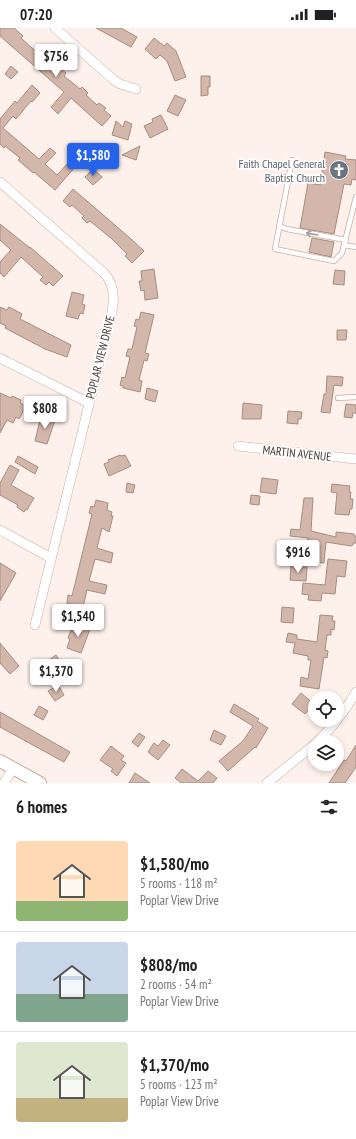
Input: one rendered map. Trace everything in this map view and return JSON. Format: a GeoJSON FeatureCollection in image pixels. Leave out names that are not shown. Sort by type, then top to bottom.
{"type":"FeatureCollection","features":[{"type":"Feature","properties":{"kind":"main road"},"geometry":{"type":"LineString","coordinates":[[0,761],[40,783]]}},
{"type":"Feature","properties":{"kind":"street"},"geometry":{"type":"LineString","coordinates":[[55,28],[114,80],[136,90]]}},
{"type":"Feature","properties":{"kind":"street","name":"POPLAR VIEW DRIVE"},"geometry":{"type":"LineString","coordinates":[[0,182],[104,272],[113,286],[114,293],[114,301],[35,625]]}},
{"type":"Feature","properties":{"kind":"street"},"geometry":{"type":"LineString","coordinates":[[0,358],[89,404]]}},
{"type":"Feature","properties":{"kind":"street","name":"MARTIN AVENUE"},"geometry":{"type":"LineString","coordinates":[[238,446],[356,459]]}},
{"type":"Feature","properties":{"kind":"street"},"geometry":{"type":"LineString","coordinates":[[0,530],[51,558]]}},
{"type":"Feature","properties":{"kind":"street"},"geometry":{"type":"LineString","coordinates":[[324,735],[334,726],[354,699]]}},
{"type":"Feature","properties":{"kind":"street"},"geometry":{"type":"LineString","coordinates":[[267,783],[308,750]]}},
{"type":"Feature","properties":{"kind":"street"},"geometry":{"type":"LineString","coordinates":[[2,783],[13,768]]}},
{"type":"Feature","properties":{"kind":"lane"},"geometry":{"type":"LineString","coordinates":[[292,160],[275,250],[334,261],[342,253],[356,197]]}},
{"type":"Feature","properties":{"kind":"lane"},"geometry":{"type":"LineString","coordinates":[[280,226],[287,229],[345,242],[356,247]]}},
{"type":"Feature","properties":{"kind":"lane"},"geometry":{"type":"LineString","coordinates":[[338,398],[356,397]]}},
{"type":"Feature","properties":{"kind":"building"},"geometry":{"type":"Polygon","coordinates":[[[0,28],[14,28],[23,36],[21,38],[33,49],[36,51],[38,49],[44,54],[42,57],[58,71],[60,68],[66,73],[64,76],[80,89],[82,87],[88,93],[86,95],[97,105],[99,103],[106,108],[104,110],[111,116],[102,126],[71,98],[58,114],[51,107],[64,92],[0,36],[0,28]]]}},
{"type":"Feature","properties":{"kind":"building"},"geometry":{"type":"Polygon","coordinates":[[[96,28],[121,28],[137,37],[131,47],[96,28]]]}},
{"type":"Feature","properties":{"kind":"building"},"geometry":{"type":"Polygon","coordinates":[[[154,38],[164,46],[167,43],[176,51],[186,77],[175,81],[167,61],[160,55],[156,59],[145,49],[154,38]]]}},
{"type":"Feature","properties":{"kind":"building"},"geometry":{"type":"Polygon","coordinates":[[[11,66],[18,72],[11,79],[5,74],[11,66]]]}},
{"type":"Feature","properties":{"kind":"building"},"geometry":{"type":"Polygon","coordinates":[[[201,76],[210,76],[208,95],[201,96],[201,76]]]}},
{"type":"Feature","properties":{"kind":"building"},"geometry":{"type":"Polygon","coordinates":[[[32,85],[40,93],[16,119],[13,116],[3,128],[39,159],[50,148],[56,153],[45,164],[57,175],[69,162],[75,167],[55,190],[18,160],[20,158],[5,146],[4,148],[0,144],[0,119],[15,101],[17,103],[32,85]]]}},
{"type":"Feature","properties":{"kind":"building"},"geometry":{"type":"Polygon","coordinates":[[[175,95],[186,100],[178,116],[167,111],[175,95]]]}},
{"type":"Feature","properties":{"kind":"building"},"geometry":{"type":"Polygon","coordinates":[[[161,115],[168,129],[150,138],[144,126],[153,122],[152,119],[161,115]]]}},
{"type":"Feature","properties":{"kind":"building"},"geometry":{"type":"Polygon","coordinates":[[[116,121],[123,127],[125,121],[132,124],[128,140],[112,135],[116,121]]]}},
{"type":"Feature","properties":{"kind":"building"},"geometry":{"type":"Polygon","coordinates":[[[140,146],[136,160],[122,155],[140,146]]]}},
{"type":"Feature","properties":{"kind":"building"},"geometry":{"type":"Polygon","coordinates":[[[325,152],[346,156],[345,159],[356,160],[356,180],[352,179],[351,185],[344,184],[334,234],[300,228],[308,183],[320,185],[325,152]]]}},
{"type":"Feature","properties":{"kind":"building"},"geometry":{"type":"Polygon","coordinates":[[[93,169],[102,177],[93,185],[85,177],[93,169]]]}},
{"type":"Feature","properties":{"kind":"building"},"geometry":{"type":"Polygon","coordinates":[[[73,189],[144,251],[132,263],[125,256],[127,254],[112,239],[90,221],[87,223],[82,218],[84,216],[72,205],[70,207],[63,201],[73,189]]]}},
{"type":"Feature","properties":{"kind":"building"},"geometry":{"type":"Polygon","coordinates":[[[0,224],[30,247],[63,276],[53,286],[49,282],[46,285],[40,280],[43,277],[21,257],[4,277],[0,273],[0,262],[11,250],[0,240],[0,224]]]}},
{"type":"Feature","properties":{"kind":"building"},"geometry":{"type":"Polygon","coordinates":[[[312,238],[334,242],[331,257],[309,252],[312,238]]]}},
{"type":"Feature","properties":{"kind":"building"},"geometry":{"type":"Polygon","coordinates":[[[154,269],[158,298],[145,300],[144,290],[141,291],[139,281],[142,281],[141,271],[154,269]]]}},
{"type":"Feature","properties":{"kind":"building"},"geometry":{"type":"Polygon","coordinates":[[[335,270],[345,271],[344,285],[333,284],[335,270]]]}},
{"type":"Feature","properties":{"kind":"building"},"geometry":{"type":"Polygon","coordinates":[[[72,292],[84,295],[82,304],[85,305],[83,314],[80,313],[78,319],[66,316],[72,292]]]}},
{"type":"Feature","properties":{"kind":"building"},"geometry":{"type":"Polygon","coordinates":[[[0,307],[7,310],[9,307],[22,314],[20,319],[71,345],[67,357],[45,349],[5,328],[6,326],[0,323],[0,307]]]}},
{"type":"Feature","properties":{"kind":"building"},"geometry":{"type":"Polygon","coordinates":[[[141,312],[154,315],[145,353],[149,354],[147,361],[144,360],[139,380],[142,381],[140,392],[123,388],[123,386],[120,385],[122,377],[125,378],[130,357],[126,356],[128,349],[132,349],[137,327],[134,326],[136,319],[139,320],[141,312]]]}},
{"type":"Feature","properties":{"kind":"building"},"geometry":{"type":"Polygon","coordinates":[[[337,330],[347,330],[346,340],[337,340],[337,330]]]}},
{"type":"Feature","properties":{"kind":"building"},"geometry":{"type":"Polygon","coordinates":[[[327,376],[343,377],[342,386],[334,385],[330,413],[321,412],[324,394],[326,394],[327,376]]]}},
{"type":"Feature","properties":{"kind":"building"},"geometry":{"type":"Polygon","coordinates":[[[147,388],[158,391],[155,402],[145,399],[147,388]]]}},
{"type":"Feature","properties":{"kind":"building"},"geometry":{"type":"Polygon","coordinates":[[[0,393],[11,398],[12,396],[21,400],[20,403],[26,406],[19,419],[16,417],[13,423],[7,420],[0,433],[0,393]]]}},
{"type":"Feature","properties":{"kind":"building"},"geometry":{"type":"Polygon","coordinates":[[[243,403],[262,405],[261,419],[242,419],[243,403]]]}},
{"type":"Feature","properties":{"kind":"building"},"geometry":{"type":"Polygon","coordinates":[[[346,404],[356,405],[356,413],[353,413],[352,418],[344,417],[346,404]]]}},
{"type":"Feature","properties":{"kind":"building"},"geometry":{"type":"Polygon","coordinates":[[[288,411],[302,412],[301,419],[298,419],[298,424],[287,423],[288,411]]]}},
{"type":"Feature","properties":{"kind":"building"},"geometry":{"type":"Polygon","coordinates":[[[41,416],[55,420],[47,444],[35,441],[41,416]]]}},
{"type":"Feature","properties":{"kind":"building"},"geometry":{"type":"Polygon","coordinates":[[[120,455],[125,455],[131,466],[109,476],[104,464],[109,462],[108,460],[120,455]]]}},
{"type":"Feature","properties":{"kind":"building"},"geometry":{"type":"Polygon","coordinates":[[[18,456],[38,467],[35,474],[15,462],[18,456]]]}},
{"type":"Feature","properties":{"kind":"building"},"geometry":{"type":"Polygon","coordinates":[[[10,465],[19,470],[11,485],[34,498],[27,510],[26,509],[24,512],[17,507],[18,505],[0,495],[0,483],[10,465]]]}},
{"type":"Feature","properties":{"kind":"building"},"geometry":{"type":"Polygon","coordinates":[[[262,478],[278,480],[276,494],[260,492],[262,478]]]}},
{"type":"Feature","properties":{"kind":"building"},"geometry":{"type":"Polygon","coordinates":[[[127,483],[135,485],[133,493],[126,492],[127,483]]]}},
{"type":"Feature","properties":{"kind":"building"},"geometry":{"type":"Polygon","coordinates":[[[332,484],[350,486],[350,499],[353,499],[352,509],[350,509],[349,515],[335,514],[337,493],[331,492],[332,484]]]}},
{"type":"Feature","properties":{"kind":"building"},"geometry":{"type":"Polygon","coordinates":[[[251,495],[260,496],[259,505],[250,504],[251,495]]]}},
{"type":"Feature","properties":{"kind":"building"},"geometry":{"type":"Polygon","coordinates":[[[304,498],[313,498],[311,531],[336,537],[336,532],[354,534],[354,536],[356,536],[356,543],[353,543],[351,546],[326,542],[324,563],[306,561],[308,538],[290,536],[291,529],[300,530],[304,498]]]}},
{"type":"Feature","properties":{"kind":"building"},"geometry":{"type":"Polygon","coordinates":[[[96,500],[108,503],[107,510],[112,512],[111,516],[113,516],[109,532],[102,528],[97,548],[113,553],[111,563],[95,559],[89,581],[107,585],[105,594],[87,590],[82,611],[69,608],[70,604],[67,603],[68,595],[72,596],[92,514],[89,513],[91,506],[94,507],[96,500]]]}},
{"type":"Feature","properties":{"kind":"building"},"geometry":{"type":"Polygon","coordinates":[[[328,559],[347,561],[345,577],[337,576],[335,594],[322,593],[321,601],[308,600],[309,595],[302,594],[303,583],[325,585],[328,559]]]}},
{"type":"Feature","properties":{"kind":"building"},"geometry":{"type":"Polygon","coordinates":[[[0,563],[16,573],[0,601],[0,563]]]}},
{"type":"Feature","properties":{"kind":"building"},"geometry":{"type":"Polygon","coordinates":[[[291,566],[307,567],[306,581],[290,580],[291,566]]]}},
{"type":"Feature","properties":{"kind":"building"},"geometry":{"type":"Polygon","coordinates":[[[282,607],[294,608],[293,623],[281,622],[282,607]]]}},
{"type":"Feature","properties":{"kind":"building"},"geometry":{"type":"Polygon","coordinates":[[[90,612],[99,614],[97,624],[88,622],[90,612]]]}},
{"type":"Feature","properties":{"kind":"building"},"geometry":{"type":"Polygon","coordinates":[[[320,615],[333,616],[332,621],[335,621],[334,630],[331,629],[331,635],[327,635],[325,650],[328,651],[327,658],[324,657],[319,689],[300,686],[301,677],[308,679],[311,660],[308,660],[308,656],[293,653],[295,643],[286,642],[288,633],[297,635],[297,639],[317,642],[320,615]]]}},
{"type":"Feature","properties":{"kind":"building"},"geometry":{"type":"Polygon","coordinates":[[[76,624],[90,629],[81,653],[67,648],[71,630],[73,631],[76,624]]]}},
{"type":"Feature","properties":{"kind":"building"},"geometry":{"type":"Polygon","coordinates":[[[0,643],[19,666],[10,674],[0,663],[0,643]]]}},
{"type":"Feature","properties":{"kind":"building"},"geometry":{"type":"Polygon","coordinates":[[[56,655],[64,668],[47,679],[40,668],[50,662],[49,660],[56,655]]]}},
{"type":"Feature","properties":{"kind":"building"},"geometry":{"type":"Polygon","coordinates":[[[58,685],[64,695],[55,701],[48,691],[58,685]]]}},
{"type":"Feature","properties":{"kind":"building"},"geometry":{"type":"Polygon","coordinates":[[[301,693],[308,699],[308,711],[305,714],[292,704],[301,693]]]}},
{"type":"Feature","properties":{"kind":"building"},"geometry":{"type":"Polygon","coordinates":[[[234,704],[259,719],[257,721],[268,728],[256,748],[255,747],[228,771],[219,761],[243,741],[253,726],[230,712],[234,704]]]}},
{"type":"Feature","properties":{"kind":"building"},"geometry":{"type":"Polygon","coordinates":[[[39,706],[48,711],[43,720],[34,715],[39,706]]]}},
{"type":"Feature","properties":{"kind":"building"},"geometry":{"type":"Polygon","coordinates":[[[0,712],[70,752],[64,762],[0,727],[0,712]]]}},
{"type":"Feature","properties":{"kind":"building"},"geometry":{"type":"Polygon","coordinates":[[[214,730],[226,736],[221,745],[210,740],[214,730]]]}},
{"type":"Feature","properties":{"kind":"building"},"geometry":{"type":"Polygon","coordinates":[[[139,733],[145,737],[138,747],[132,742],[139,733]]]}},
{"type":"Feature","properties":{"kind":"building"},"geometry":{"type":"Polygon","coordinates":[[[163,740],[170,745],[158,760],[148,752],[154,743],[158,746],[163,740]]]}},
{"type":"Feature","properties":{"kind":"building"},"geometry":{"type":"Polygon","coordinates":[[[356,745],[356,767],[345,783],[329,783],[337,771],[344,771],[344,760],[346,761],[356,745]]]}},
{"type":"Feature","properties":{"kind":"building"},"geometry":{"type":"Polygon","coordinates":[[[111,746],[124,756],[121,760],[126,763],[117,776],[111,771],[113,769],[100,760],[111,746]]]}},
{"type":"Feature","properties":{"kind":"building"},"geometry":{"type":"Polygon","coordinates":[[[182,769],[198,781],[208,771],[217,778],[213,783],[181,783],[175,778],[182,769]]]}},
{"type":"Feature","properties":{"kind":"building"},"geometry":{"type":"Polygon","coordinates":[[[135,773],[150,783],[129,783],[135,773]]]}},
{"type":"Feature","properties":{"kind":"place","name":"Faith Chapel General Baptist Church"},"geometry":{"type":"Point","coordinates":[339,170]}}]}
